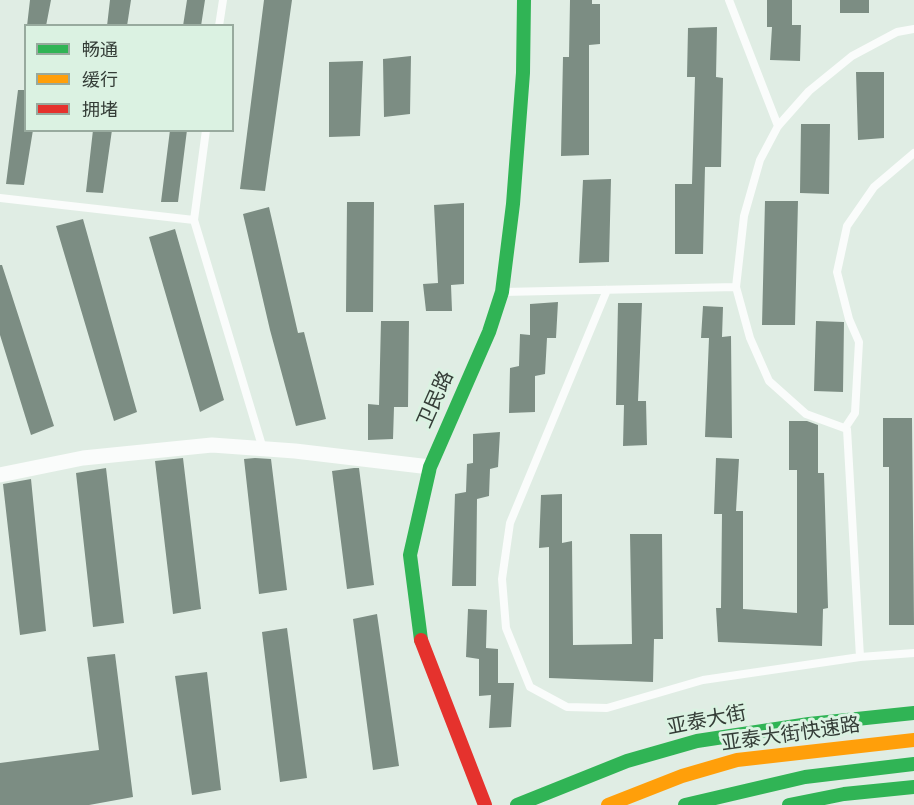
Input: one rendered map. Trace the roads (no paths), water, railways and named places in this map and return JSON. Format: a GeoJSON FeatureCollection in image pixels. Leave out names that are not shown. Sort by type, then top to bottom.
{"type":"FeatureCollection","features":[{"type":"Feature","properties":{"kind":"main road","name":"卫民路"},"geometry":{"type":"LineString","coordinates":[[485,805],[420,639],[410,555],[430,467],[489,332],[502,292],[513,204],[523,73],[524,0]]}},
{"type":"Feature","properties":{"kind":"main road","name":"亚泰大街"},"geometry":{"type":"LineString","coordinates":[[517,805],[627,761],[697,741],[809,724],[914,713]]}},
{"type":"Feature","properties":{"kind":"main road","name":"亚泰大街快速路"},"geometry":{"type":"LineString","coordinates":[[608,805],[682,776],[737,760],[914,740]]}},
{"type":"Feature","properties":{"kind":"main road"},"geometry":{"type":"LineString","coordinates":[[685,805],[805,777],[914,765]]}},
{"type":"Feature","properties":{"kind":"main road"},"geometry":{"type":"LineString","coordinates":[[789,805],[844,799],[914,787]]}},
{"type":"Feature","properties":{"kind":"street"},"geometry":{"type":"LineString","coordinates":[[0,475],[106,456],[212,446],[262,449],[430,467]]}},
{"type":"Feature","properties":{"kind":"lane"},"geometry":{"type":"LineString","coordinates":[[219,24],[223,0]]}},
{"type":"Feature","properties":{"kind":"lane"},"geometry":{"type":"LineString","coordinates":[[729,0],[778,126]]}},
{"type":"Feature","properties":{"kind":"lane"},"geometry":{"type":"LineString","coordinates":[[845,428],[806,414],[769,381],[750,338],[736,287],[744,216],[760,160],[778,126],[809,91],[852,56],[897,32],[914,28]]}},
{"type":"Feature","properties":{"kind":"lane"},"geometry":{"type":"LineString","coordinates":[[206,132],[194,220],[262,449]]}},
{"type":"Feature","properties":{"kind":"lane"},"geometry":{"type":"LineString","coordinates":[[860,657],[845,428],[855,413],[859,342],[849,319],[837,272],[847,226],[874,187],[914,153]]}},
{"type":"Feature","properties":{"kind":"lane"},"geometry":{"type":"LineString","coordinates":[[0,198],[194,220]]}},
{"type":"Feature","properties":{"kind":"lane"},"geometry":{"type":"LineString","coordinates":[[502,292],[736,287]]}},
{"type":"Feature","properties":{"kind":"lane"},"geometry":{"type":"LineString","coordinates":[[607,290],[510,523],[502,579],[506,628],[530,687],[567,707],[607,708],[703,681],[860,657],[914,653]]}}]}
